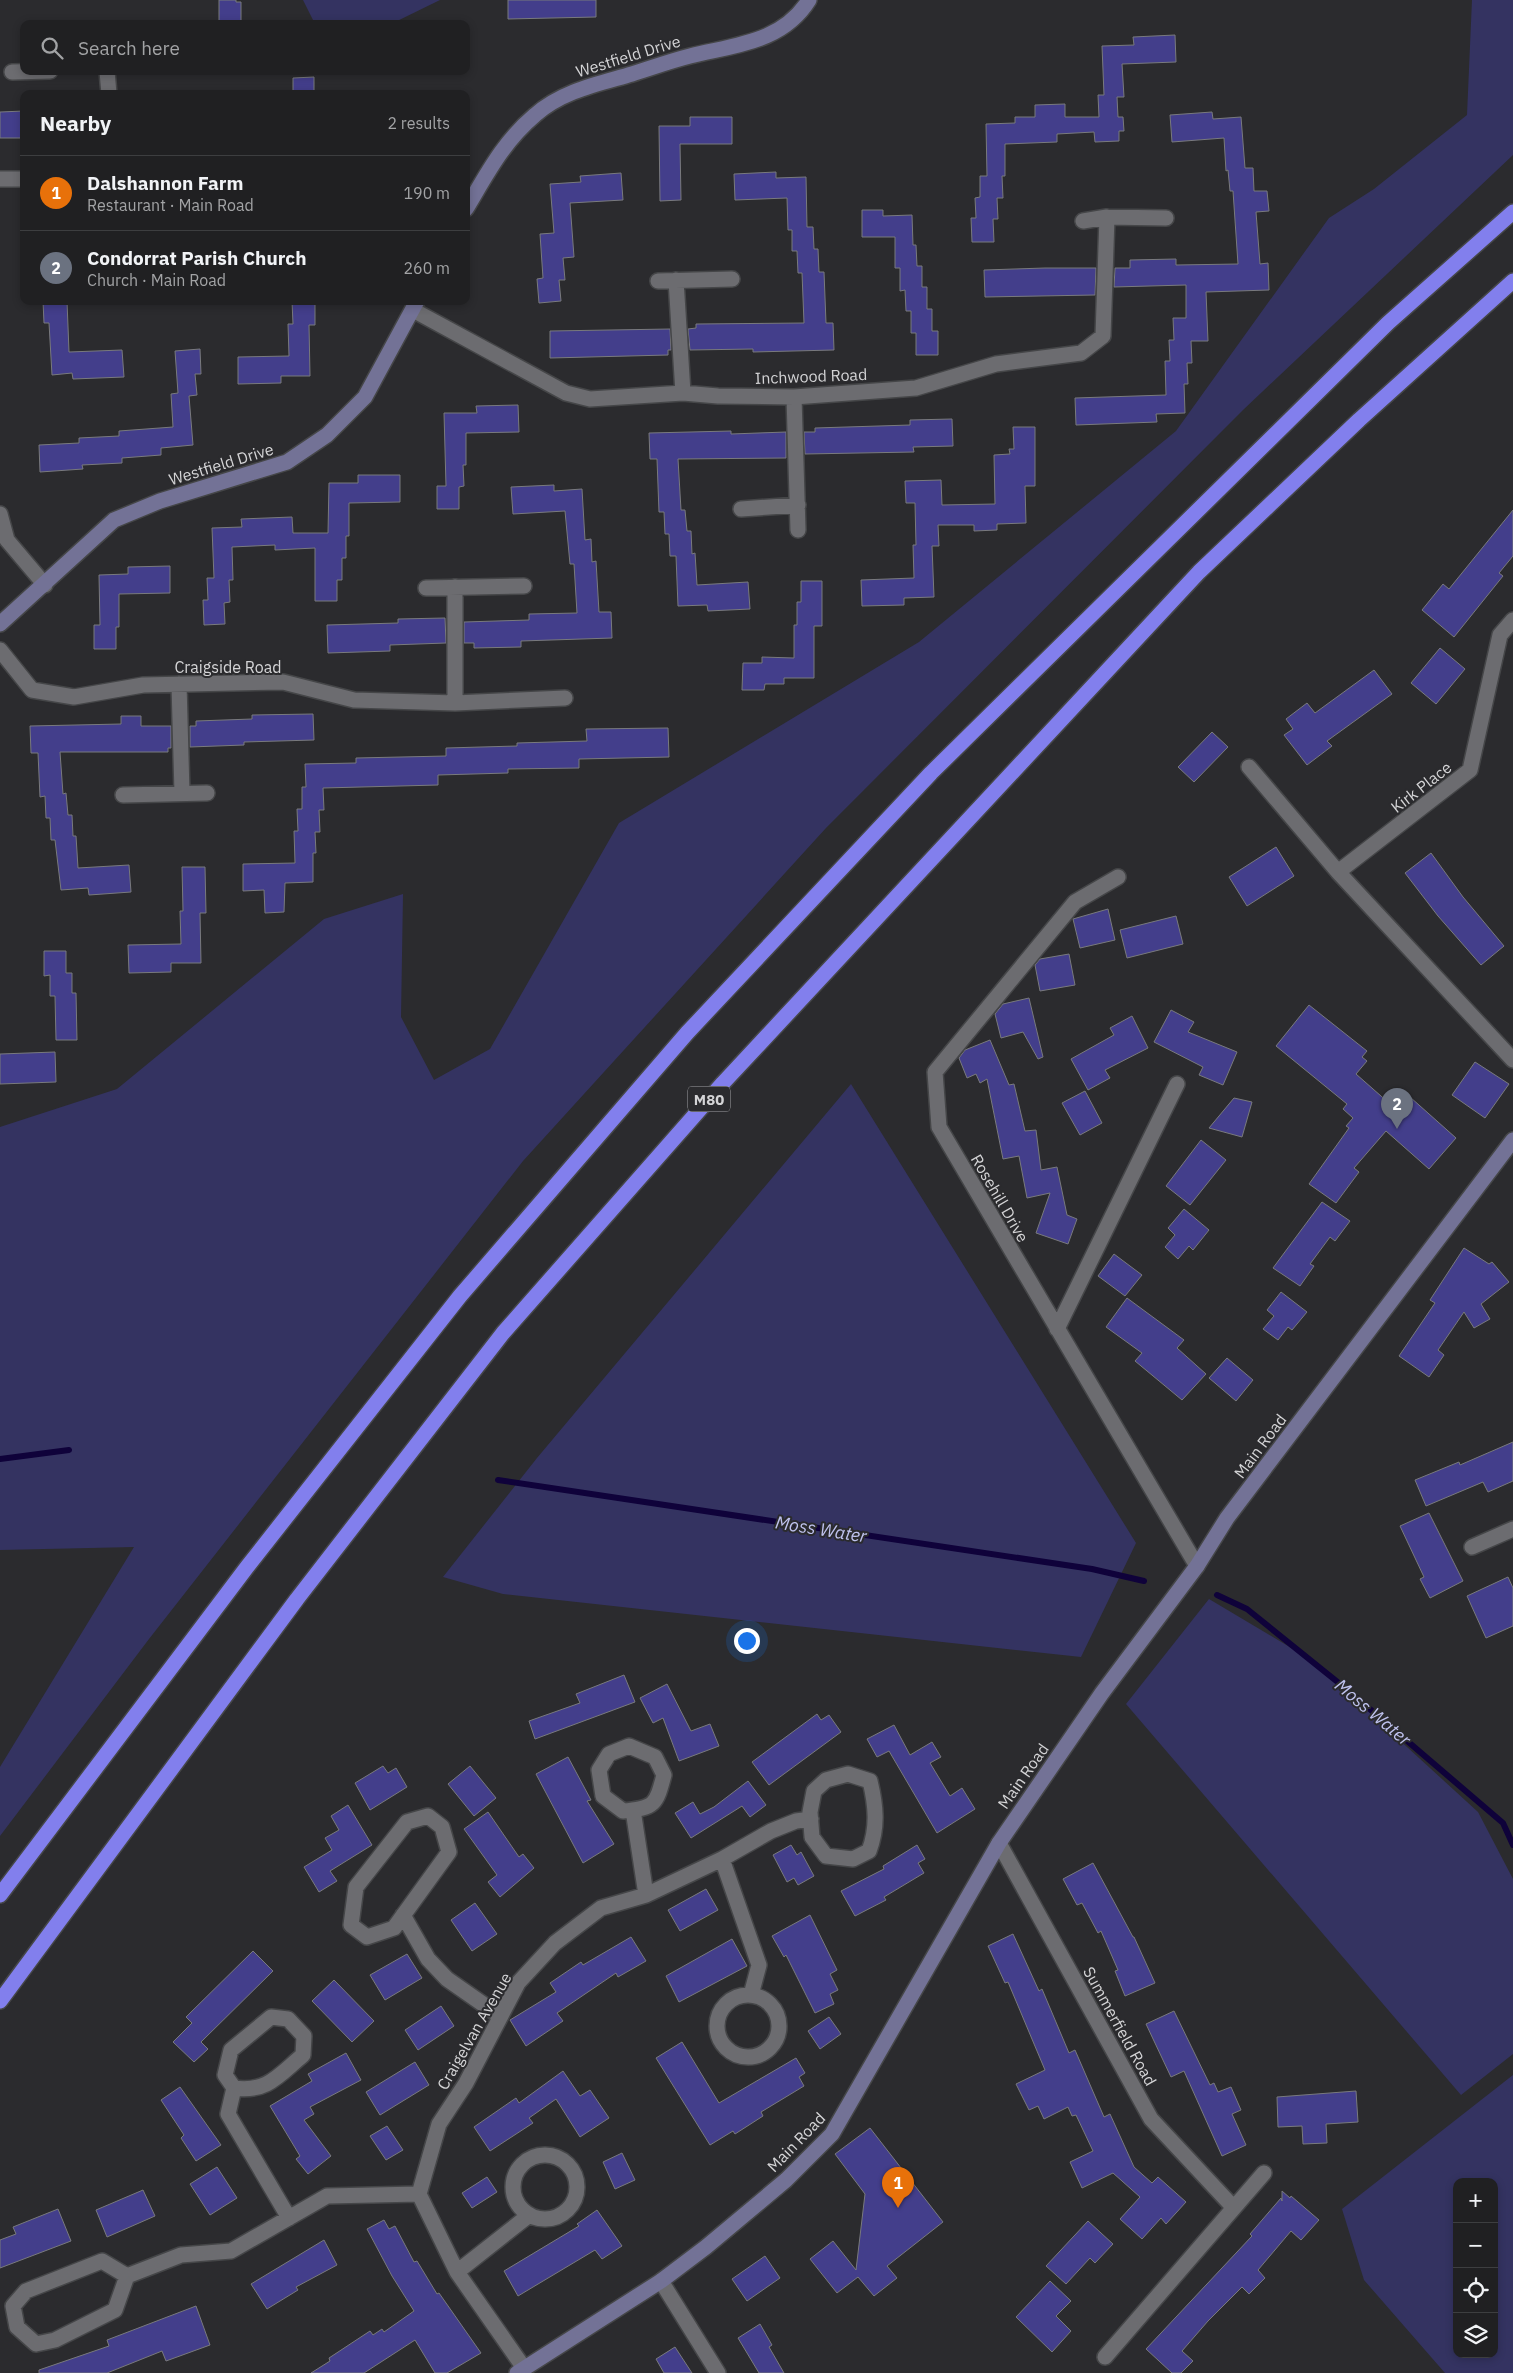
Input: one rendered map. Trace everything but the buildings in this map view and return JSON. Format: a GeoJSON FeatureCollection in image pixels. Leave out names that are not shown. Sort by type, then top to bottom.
{"type":"FeatureCollection","features":[{"type":"Feature","properties":{"kind":"highway"},"geometry":{"type":"LineString","coordinates":[[0,1895],[247,1567],[460,1296],[687,1033],[944,760],[1388,323],[1513,212]]}},
{"type":"Feature","properties":{"kind":"highway","name":"M80"},"geometry":{"type":"LineString","coordinates":[[0,2002],[297,1599],[503,1333],[723,1083],[1199,572],[1359,420],[1513,281]]}},
{"type":"Feature","properties":{"kind":"street","name":"Westfield Drive"},"geometry":{"type":"LineString","coordinates":[[470,202],[500,150],[536,114],[575,90],[690,56],[741,46],[772,35],[790,23],[808,0]]}},
{"type":"Feature","properties":{"kind":"street"},"geometry":{"type":"LineString","coordinates":[[12,72],[20,72]]}},
{"type":"Feature","properties":{"kind":"street"},"geometry":{"type":"LineString","coordinates":[[107,75],[109,90]]}},
{"type":"Feature","properties":{"kind":"street"},"geometry":{"type":"LineString","coordinates":[[0,179],[20,178]]}},
{"type":"Feature","properties":{"kind":"street"},"geometry":{"type":"LineString","coordinates":[[1083,221],[1107,217],[1166,218]]}},
{"type":"Feature","properties":{"kind":"street","name":"Inchwood Road"},"geometry":{"type":"LineString","coordinates":[[415,306],[566,393],[590,398],[683,392],[718,396],[794,397],[916,388],[996,364],[1081,353],[1102,336],[1107,217]]}},
{"type":"Feature","properties":{"kind":"street"},"geometry":{"type":"LineString","coordinates":[[658,281],[732,279]]}},
{"type":"Feature","properties":{"kind":"street"},"geometry":{"type":"LineString","coordinates":[[676,280],[683,392]]}},
{"type":"Feature","properties":{"kind":"street","name":"Westfield Drive"},"geometry":{"type":"LineString","coordinates":[[0,624],[114,520],[160,500],[287,462],[327,435],[365,398],[415,306]]}},
{"type":"Feature","properties":{"kind":"street"},"geometry":{"type":"LineString","coordinates":[[794,397],[798,530]]}},
{"type":"Feature","properties":{"kind":"street"},"geometry":{"type":"LineString","coordinates":[[741,509],[798,505]]}},
{"type":"Feature","properties":{"kind":"street"},"geometry":{"type":"LineString","coordinates":[[0,514],[7,540],[44,585]]}},
{"type":"Feature","properties":{"kind":"street"},"geometry":{"type":"LineString","coordinates":[[426,588],[524,586]]}},
{"type":"Feature","properties":{"kind":"street"},"geometry":{"type":"LineString","coordinates":[[455,587],[455,703]]}},
{"type":"Feature","properties":{"kind":"street","name":"Kirk Place"},"geometry":{"type":"LineString","coordinates":[[1338,872],[1470,770],[1500,635],[1513,620]]}},
{"type":"Feature","properties":{"kind":"street","name":"Craigside Road"},"geometry":{"type":"LineString","coordinates":[[0,650],[32,690],[74,697],[143,685],[283,682],[354,700],[455,703],[565,698]]}},
{"type":"Feature","properties":{"kind":"street"},"geometry":{"type":"LineString","coordinates":[[179,684],[182,793]]}},
{"type":"Feature","properties":{"kind":"street"},"geometry":{"type":"LineString","coordinates":[[1249,767],[1338,872],[1513,1060]]}},
{"type":"Feature","properties":{"kind":"street"},"geometry":{"type":"LineString","coordinates":[[123,796],[206,793]]}},
{"type":"Feature","properties":{"kind":"street","name":"Rosehill Drive"},"geometry":{"type":"LineString","coordinates":[[1118,877],[1075,902],[935,1072],[939,1127],[1197,1566]]}},
{"type":"Feature","properties":{"kind":"street"},"geometry":{"type":"LineString","coordinates":[[1057,1329],[1177,1084]]}},
{"type":"Feature","properties":{"kind":"street","name":"Main Road"},"geometry":{"type":"LineString","coordinates":[[521,2371],[661,2281],[706,2247],[786,2180],[832,2134],[998,1843],[1102,1693],[1197,1566],[1227,1518],[1513,1140]]}},
{"type":"Feature","properties":{"kind":"street"},"geometry":{"type":"LineString","coordinates":[[1472,1547],[1513,1529]]}},
{"type":"Feature","properties":{"kind":"street"},"geometry":{"type":"LineString","coordinates":[[629,1746],[655,1757],[664,1775],[657,1799],[646,1808],[633,1810],[623,1811],[603,1796],[599,1770],[609,1754],[629,1746]]}},
{"type":"Feature","properties":{"kind":"street"},"geometry":{"type":"LineString","coordinates":[[848,1774],[870,1781],[876,1806],[875,1837],[869,1851],[853,1859],[826,1856],[812,1837],[811,1819],[814,1791],[826,1780],[848,1774]]}},
{"type":"Feature","properties":{"kind":"street"},"geometry":{"type":"LineString","coordinates":[[633,1810],[646,1894]]}},
{"type":"Feature","properties":{"kind":"street"},"geometry":{"type":"LineString","coordinates":[[428,1816],[442,1827],[448,1852],[403,1915],[394,1928],[367,1937],[351,1924],[356,1887],[407,1822],[428,1816]]}},
{"type":"Feature","properties":{"kind":"street","name":"Craigelvan Avenue"},"geometry":{"type":"LineString","coordinates":[[419,2194],[439,2124],[466,2083],[518,1984],[555,1943],[601,1908],[646,1894],[722,1859],[771,1831],[796,1821],[811,1819]]}},
{"type":"Feature","properties":{"kind":"street","name":"Summerfield Road"},"geometry":{"type":"LineString","coordinates":[[998,1843],[1152,2119],[1234,2208]]}},
{"type":"Feature","properties":{"kind":"street"},"geometry":{"type":"LineString","coordinates":[[722,1859],[759,1966],[751,1995]]}},
{"type":"Feature","properties":{"kind":"street"},"geometry":{"type":"LineString","coordinates":[[403,1915],[428,1960],[447,1979],[500,2016]]}},
{"type":"Feature","properties":{"kind":"street"},"geometry":{"type":"LineString","coordinates":[[751,1995],[758,1996],[776,2010],[780,2030],[775,2044],[754,2058],[733,2054],[718,2038],[717,2022],[724,2006],[732,1999],[751,1995]]}},
{"type":"Feature","properties":{"kind":"street"},"geometry":{"type":"LineString","coordinates":[[234,2088],[249,2090],[267,2086],[303,2055],[304,2036],[288,2019],[271,2017],[231,2050],[225,2075],[234,2088],[228,2114],[289,2218]]}},
{"type":"Feature","properties":{"kind":"street"},"geometry":{"type":"LineString","coordinates":[[546,2154],[565,2160],[578,2178],[576,2200],[561,2217],[539,2220],[528,2216],[522,2211],[512,2183],[518,2166],[531,2157],[546,2154]]}},
{"type":"Feature","properties":{"kind":"street"},"geometry":{"type":"LineString","coordinates":[[1105,2357],[1264,2173]]}},
{"type":"Feature","properties":{"kind":"street"},"geometry":{"type":"LineString","coordinates":[[128,2276],[102,2261],[26,2291],[13,2306],[17,2327],[36,2344],[55,2340],[115,2310],[128,2276],[181,2255],[231,2251],[327,2196],[419,2194],[458,2272],[521,2371]]}},
{"type":"Feature","properties":{"kind":"street"},"geometry":{"type":"LineString","coordinates":[[458,2272],[528,2216]]}},
{"type":"Feature","properties":{"kind":"street"},"geometry":{"type":"LineString","coordinates":[[661,2281],[718,2373]]}},
{"type":"Feature","properties":{"kind":"shaded area"},"geometry":{"type":"Polygon","coordinates":[[[303,0],[440,0],[399,20],[313,20],[303,0]]]}},
{"type":"Feature","properties":{"kind":"shaded area"},"geometry":{"type":"Polygon","coordinates":[[[1472,0],[1513,0],[1513,155],[1243,410],[826,828],[523,1161],[149,1639],[0,1836],[0,1767],[134,1547],[0,1550],[0,1127],[117,1089],[324,919],[403,894],[401,1017],[434,1080],[490,1049],[619,823],[919,642],[1176,431],[1329,218],[1374,189],[1467,115],[1472,0]]]}},
{"type":"Feature","properties":{"kind":"shaded area"},"geometry":{"type":"Polygon","coordinates":[[[851,1084],[1136,1543],[1081,1657],[503,1594],[443,1577],[537,1458],[851,1084]]]}},
{"type":"Feature","properties":{"kind":"shaded area"},"geometry":{"type":"Polygon","coordinates":[[[1209,1599],[1313,1661],[1478,1812],[1513,1879],[1513,2054],[1461,2095],[1126,1704],[1209,1599]]]}},
{"type":"Feature","properties":{"kind":"shaded area"},"geometry":{"type":"Polygon","coordinates":[[[1513,2075],[1513,2373],[1445,2373],[1364,2280],[1342,2209],[1513,2075]]]}},
{"type":"Feature","properties":{"kind":"waterway","name":"Moss Water"},"geometry":{"type":"LineString","coordinates":[[0,1459],[69,1450]]}},
{"type":"Feature","properties":{"kind":"waterway","name":"Moss Water"},"geometry":{"type":"LineString","coordinates":[[498,1480],[1092,1569],[1144,1581]]}},
{"type":"Feature","properties":{"kind":"waterway","name":"Moss Water"},"geometry":{"type":"LineString","coordinates":[[1217,1595],[1247,1609],[1350,1692],[1503,1823],[1513,1845]]}},
{"type":"Feature","properties":{"kind":"place","name":"Condorrat Parish Church"},"geometry":{"type":"Point","coordinates":[1397,1129]}},
{"type":"Feature","properties":{"kind":"place","name":"Dalshannon Farm"},"geometry":{"type":"Point","coordinates":[898,2208]}}]}
